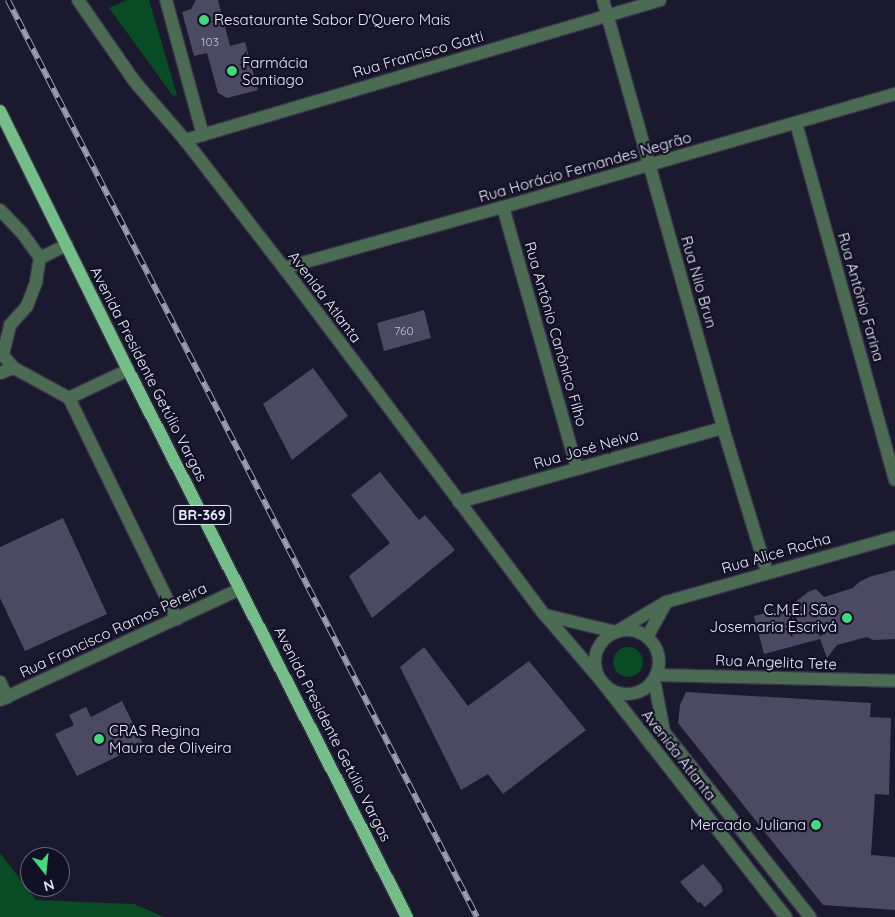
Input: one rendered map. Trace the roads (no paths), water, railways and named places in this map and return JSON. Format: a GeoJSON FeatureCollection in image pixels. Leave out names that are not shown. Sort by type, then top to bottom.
{"type":"FeatureCollection","features":[{"type":"Feature","properties":{"kind":"main road","name":"Avenida Presidente Getúlio Vargas"},"geometry":{"type":"LineString","coordinates":[[0,111],[128,370],[407,917]]}},
{"type":"Feature","properties":{"kind":"street","name":"Avenida Atlanta"},"geometry":{"type":"LineString","coordinates":[[78,0],[136,82],[185,140],[284,268],[544,615],[603,683],[786,917]]}},
{"type":"Feature","properties":{"kind":"street"},"geometry":{"type":"LineString","coordinates":[[166,0],[203,134]]}},
{"type":"Feature","properties":{"kind":"street","name":"Rua Nilo Brun"},"geometry":{"type":"LineString","coordinates":[[602,0],[723,428],[767,572]]}},
{"type":"Feature","properties":{"kind":"street","name":"Rua Francisco Gatti"},"geometry":{"type":"LineString","coordinates":[[185,140],[660,0]]}},
{"type":"Feature","properties":{"kind":"street","name":"Rua Horácio Fernandes Negrão"},"geometry":{"type":"LineString","coordinates":[[284,268],[503,208],[895,94]]}},
{"type":"Feature","properties":{"kind":"street","name":"Rua Antônio Farina"},"geometry":{"type":"LineString","coordinates":[[796,123],[895,480]]}},
{"type":"Feature","properties":{"kind":"street","name":"Rua Antônio Canônico Filho"},"geometry":{"type":"LineString","coordinates":[[503,208],[577,469]]}},
{"type":"Feature","properties":{"kind":"street"},"geometry":{"type":"LineString","coordinates":[[0,210],[22,233],[40,258],[36,282],[27,306],[10,325],[1,353],[14,368],[69,398],[178,618]]}},
{"type":"Feature","properties":{"kind":"street"},"geometry":{"type":"LineString","coordinates":[[40,258],[67,246]]}},
{"type":"Feature","properties":{"kind":"street"},"geometry":{"type":"LineString","coordinates":[[0,373],[14,368]]}},
{"type":"Feature","properties":{"kind":"street"},"geometry":{"type":"LineString","coordinates":[[69,398],[128,370]]}},
{"type":"Feature","properties":{"kind":"street","name":"Rua José Neiva"},"geometry":{"type":"LineString","coordinates":[[458,502],[723,428]]}},
{"type":"Feature","properties":{"kind":"street","name":"Rua Alice Rocha"},"geometry":{"type":"LineString","coordinates":[[616,632],[666,602],[895,537]]}},
{"type":"Feature","properties":{"kind":"street","name":"Rua Francisco Ramos Pereira"},"geometry":{"type":"LineString","coordinates":[[4,699],[240,589]]}},
{"type":"Feature","properties":{"kind":"street"},"geometry":{"type":"LineString","coordinates":[[647,637],[666,602]]}},
{"type":"Feature","properties":{"kind":"street"},"geometry":{"type":"LineString","coordinates":[[544,615],[616,632]]}},
{"type":"Feature","properties":{"kind":"street"},"geometry":{"type":"LineString","coordinates":[[626,630],[637,632],[647,637],[658,654],[655,677],[648,687],[630,694],[610,690],[597,674],[596,654],[603,641],[616,632],[626,630]]}},
{"type":"Feature","properties":{"kind":"street","name":"Avenida Atlanta"},"geometry":{"type":"LineString","coordinates":[[655,677],[664,732],[810,917]]}},
{"type":"Feature","properties":{"kind":"street","name":"Rua Angelita Tete"},"geometry":{"type":"LineString","coordinates":[[655,677],[895,681]]}},
{"type":"Feature","properties":{"kind":"street"},"geometry":{"type":"LineString","coordinates":[[0,682],[4,699]]}},
{"type":"Feature","properties":{"kind":"railway"},"geometry":{"type":"LineString","coordinates":[[8,0],[477,917]]}},
{"type":"Feature","properties":{"kind":"place","name":"Resataurante Sabor D'Quero Mais"},"geometry":{"type":"Point","coordinates":[204,20]}},
{"type":"Feature","properties":{"kind":"place","name":"Farmácia Santiago"},"geometry":{"type":"Point","coordinates":[232,71]}},
{"type":"Feature","properties":{"kind":"place","name":"C.M.E.I São Josemaria Escrivá"},"geometry":{"type":"Point","coordinates":[847,618]}},
{"type":"Feature","properties":{"kind":"place","name":"CRAS Regina Maura de Oliveira"},"geometry":{"type":"Point","coordinates":[99,739]}},
{"type":"Feature","properties":{"kind":"place","name":"Mercado Juliana"},"geometry":{"type":"Point","coordinates":[816,825]}}]}
